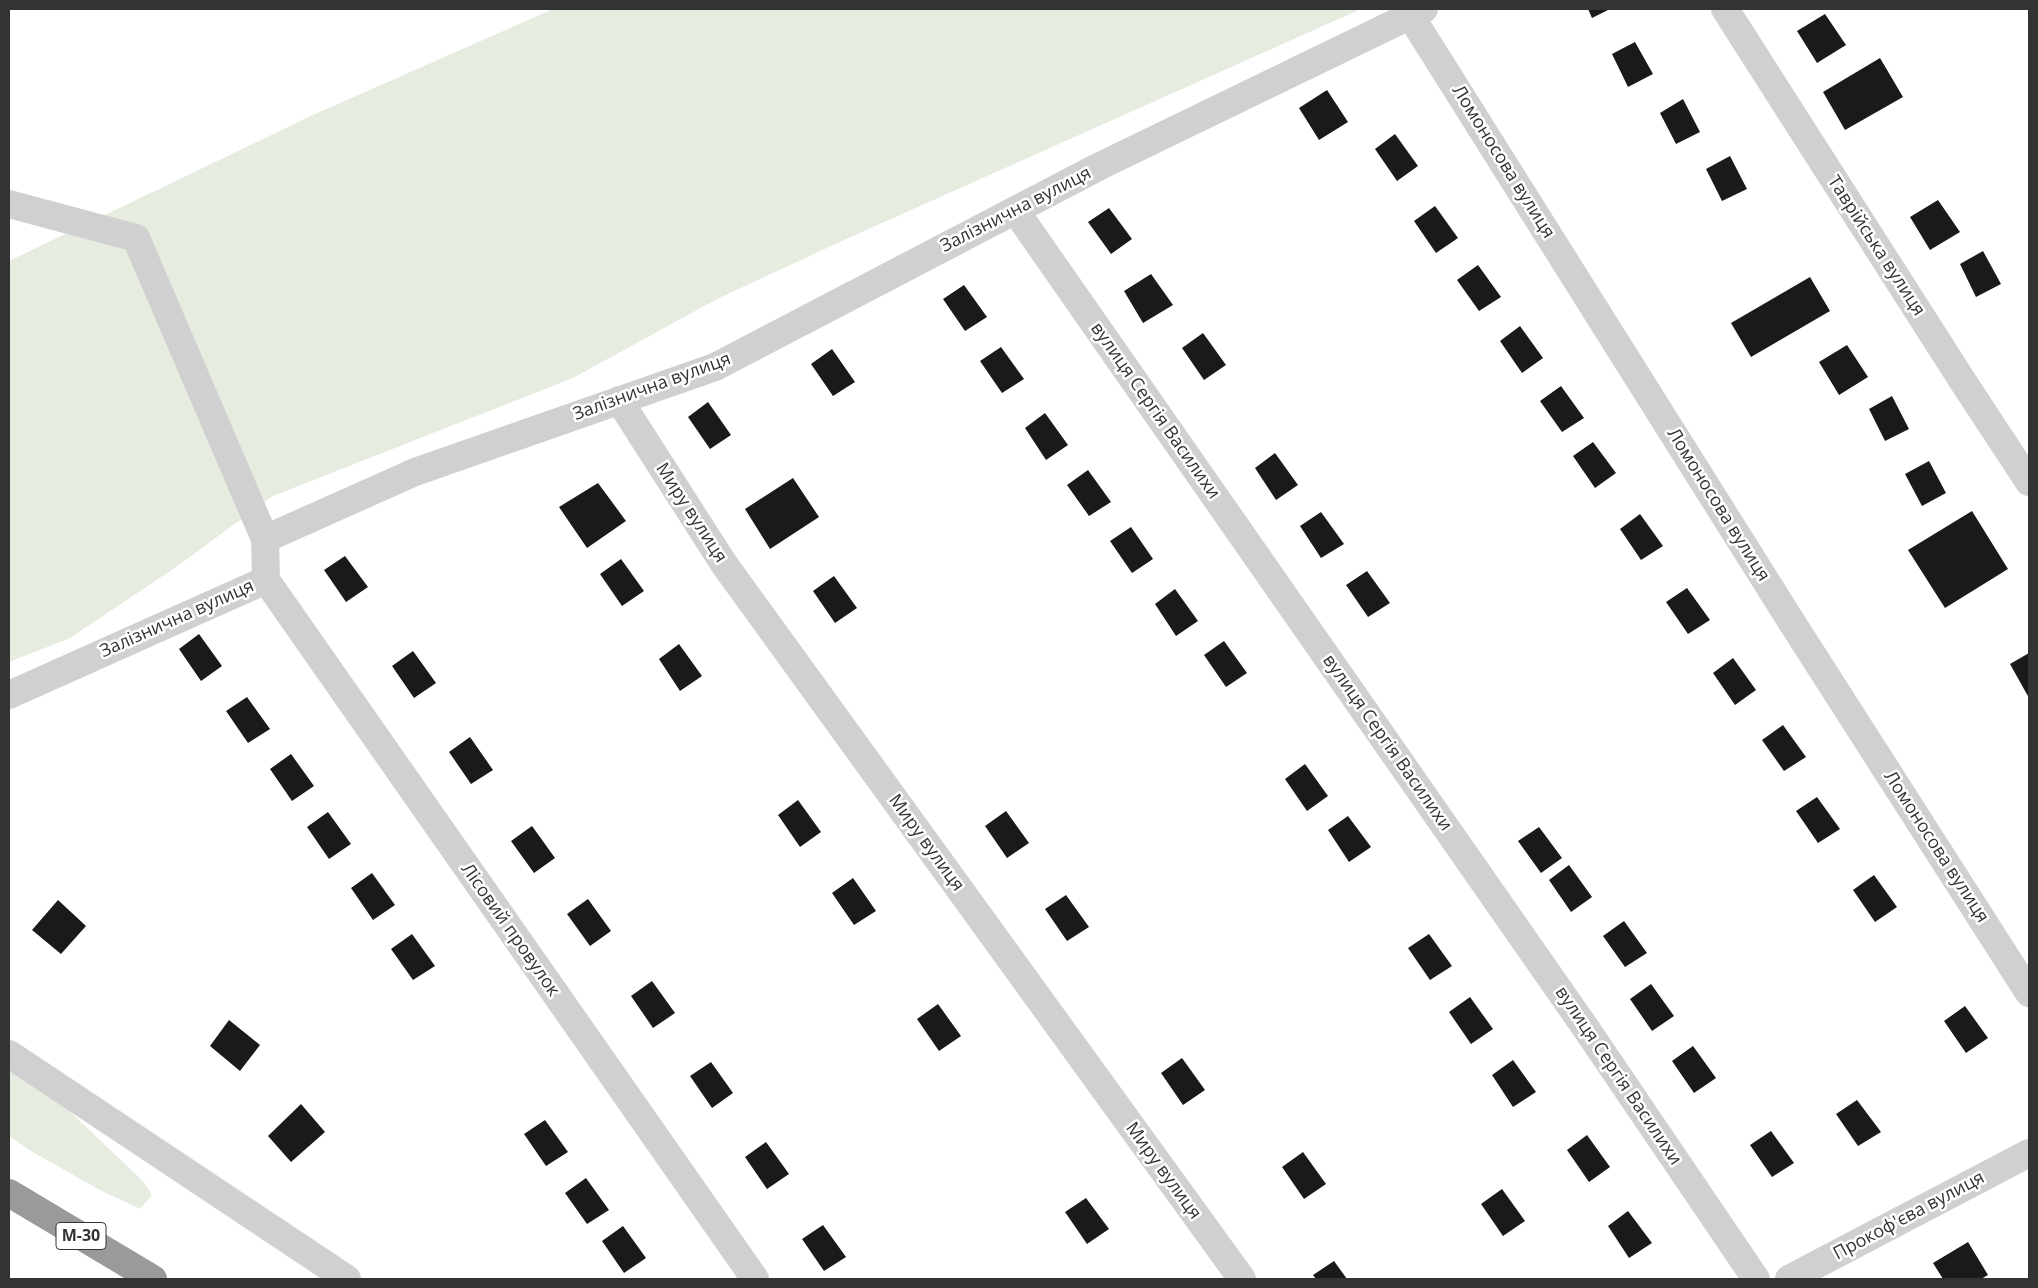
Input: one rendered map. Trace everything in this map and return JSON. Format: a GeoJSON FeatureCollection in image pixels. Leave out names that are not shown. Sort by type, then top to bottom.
{"type":"FeatureCollection","features":[{"type":"Feature","properties":{"kind":"highway","name":"М-30"},"geometry":{"type":"LineString","coordinates":[[9,1193],[153,1279]]}},
{"type":"Feature","properties":{"kind":"street","name":"Таврійська вулиця"},"geometry":{"type":"LineString","coordinates":[[1725,9],[2029,482]]}},
{"type":"Feature","properties":{"kind":"street","name":"Залізнична вулиця"},"geometry":{"type":"LineString","coordinates":[[9,695],[266,580],[264,539],[415,472],[715,367],[1100,166],[1417,12]]}},
{"type":"Feature","properties":{"kind":"street","name":"Ломоносова вулиця"},"geometry":{"type":"LineString","coordinates":[[1417,12],[1791,621],[2029,993]]}},
{"type":"Feature","properties":{"kind":"street"},"geometry":{"type":"LineString","coordinates":[[9,204],[136,238],[264,539]]}},
{"type":"Feature","properties":{"kind":"street","name":"вулиця Сергія Василихи"},"geometry":{"type":"LineString","coordinates":[[1015,210],[1579,1019],[1756,1279]]}},
{"type":"Feature","properties":{"kind":"street","name":"Миру вулиця"},"geometry":{"type":"LineString","coordinates":[[619,400],[724,564],[1242,1279]]}},
{"type":"Feature","properties":{"kind":"street","name":"Лісовий провулок"},"geometry":{"type":"LineString","coordinates":[[266,580],[755,1279]]}},
{"type":"Feature","properties":{"kind":"street"},"geometry":{"type":"LineString","coordinates":[[9,1054],[347,1279]]}},
{"type":"Feature","properties":{"kind":"street","name":"Прокоф'єва вулиця"},"geometry":{"type":"LineString","coordinates":[[1789,1279],[2029,1153]]}},
{"type":"Feature","properties":{"kind":"shaded area"},"geometry":{"type":"Polygon","coordinates":[[[553,9],[1361,9],[844,240],[717,299],[573,378],[273,496],[176,567],[70,638],[9,662],[9,261],[313,115],[553,9]]]}},
{"type":"Feature","properties":{"kind":"shaded area"},"geometry":{"type":"Polygon","coordinates":[[[9,1068],[67,1109],[143,1181],[152,1195],[140,1209],[98,1189],[31,1151],[9,1136],[9,1068]]]}},
{"type":"Feature","properties":{"kind":"building"},"geometry":{"type":"Polygon","coordinates":[[[1588,9],[1610,9],[1592,18],[1588,9]]]}},
{"type":"Feature","properties":{"kind":"building"},"geometry":{"type":"Polygon","coordinates":[[[1825,14],[1846,45],[1817,63],[1797,31],[1825,14]]]}},
{"type":"Feature","properties":{"kind":"building"},"geometry":{"type":"Polygon","coordinates":[[[1635,42],[1653,74],[1628,87],[1612,54],[1635,42]]]}},
{"type":"Feature","properties":{"kind":"building"},"geometry":{"type":"Polygon","coordinates":[[[1880,58],[1903,97],[1845,130],[1823,92],[1880,58]]]}},
{"type":"Feature","properties":{"kind":"building"},"geometry":{"type":"Polygon","coordinates":[[[1327,90],[1348,122],[1319,140],[1299,108],[1327,90]]]}},
{"type":"Feature","properties":{"kind":"building"},"geometry":{"type":"Polygon","coordinates":[[[1683,99],[1700,132],[1676,144],[1660,113],[1683,99]]]}},
{"type":"Feature","properties":{"kind":"building"},"geometry":{"type":"Polygon","coordinates":[[[1395,134],[1418,166],[1397,181],[1375,149],[1395,134]]]}},
{"type":"Feature","properties":{"kind":"building"},"geometry":{"type":"Polygon","coordinates":[[[1730,156],[1747,189],[1722,201],[1706,169],[1730,156]]]}},
{"type":"Feature","properties":{"kind":"building"},"geometry":{"type":"Polygon","coordinates":[[[1938,200],[1960,232],[1930,250],[1910,217],[1938,200]]]}},
{"type":"Feature","properties":{"kind":"building"},"geometry":{"type":"Polygon","coordinates":[[[1435,206],[1458,238],[1436,253],[1414,221],[1435,206]]]}},
{"type":"Feature","properties":{"kind":"building"},"geometry":{"type":"Polygon","coordinates":[[[1109,208],[1132,239],[1111,254],[1088,222],[1109,208]]]}},
{"type":"Feature","properties":{"kind":"building"},"geometry":{"type":"Polygon","coordinates":[[[1983,251],[2001,284],[1976,297],[1960,264],[1983,251]]]}},
{"type":"Feature","properties":{"kind":"building"},"geometry":{"type":"Polygon","coordinates":[[[1478,265],[1501,297],[1479,311],[1457,280],[1478,265]]]}},
{"type":"Feature","properties":{"kind":"building"},"geometry":{"type":"Polygon","coordinates":[[[1151,274],[1173,305],[1143,323],[1124,291],[1151,274]]]}},
{"type":"Feature","properties":{"kind":"building"},"geometry":{"type":"Polygon","coordinates":[[[1810,277],[1830,311],[1751,357],[1731,323],[1810,277]]]}},
{"type":"Feature","properties":{"kind":"building"},"geometry":{"type":"Polygon","coordinates":[[[964,285],[987,317],[965,331],[943,299],[964,285]]]}},
{"type":"Feature","properties":{"kind":"building"},"geometry":{"type":"Polygon","coordinates":[[[1520,326],[1543,358],[1522,373],[1500,341],[1520,326]]]}},
{"type":"Feature","properties":{"kind":"building"},"geometry":{"type":"Polygon","coordinates":[[[1203,333],[1226,365],[1204,380],[1182,348],[1203,333]]]}},
{"type":"Feature","properties":{"kind":"building"},"geometry":{"type":"Polygon","coordinates":[[[1847,345],[1868,377],[1839,395],[1819,362],[1847,345]]]}},
{"type":"Feature","properties":{"kind":"building"},"geometry":{"type":"Polygon","coordinates":[[[1001,347],[1024,379],[1002,393],[980,361],[1001,347]]]}},
{"type":"Feature","properties":{"kind":"building"},"geometry":{"type":"Polygon","coordinates":[[[832,349],[855,382],[833,396],[811,364],[832,349]]]}},
{"type":"Feature","properties":{"kind":"building"},"geometry":{"type":"Polygon","coordinates":[[[1561,386],[1584,418],[1562,432],[1540,401],[1561,386]]]}},
{"type":"Feature","properties":{"kind":"building"},"geometry":{"type":"Polygon","coordinates":[[[1892,396],[1909,429],[1885,441],[1869,409],[1892,396]]]}},
{"type":"Feature","properties":{"kind":"building"},"geometry":{"type":"Polygon","coordinates":[[[708,402],[731,435],[710,449],[688,417],[708,402]]]}},
{"type":"Feature","properties":{"kind":"building"},"geometry":{"type":"Polygon","coordinates":[[[1045,413],[1068,445],[1046,460],[1025,428],[1045,413]]]}},
{"type":"Feature","properties":{"kind":"building"},"geometry":{"type":"Polygon","coordinates":[[[1593,442],[1616,473],[1595,488],[1573,456],[1593,442]]]}},
{"type":"Feature","properties":{"kind":"building"},"geometry":{"type":"Polygon","coordinates":[[[1275,453],[1298,485],[1276,500],[1255,468],[1275,453]]]}},
{"type":"Feature","properties":{"kind":"building"},"geometry":{"type":"Polygon","coordinates":[[[1929,461],[1946,493],[1922,506],[1905,474],[1929,461]]]}},
{"type":"Feature","properties":{"kind":"building"},"geometry":{"type":"Polygon","coordinates":[[[1088,470],[1111,502],[1089,516],[1067,485],[1088,470]]]}},
{"type":"Feature","properties":{"kind":"building"},"geometry":{"type":"Polygon","coordinates":[[[793,478],[819,517],[770,549],[745,509],[793,478]]]}},
{"type":"Feature","properties":{"kind":"building"},"geometry":{"type":"Polygon","coordinates":[[[598,483],[626,521],[587,548],[559,507],[598,483]]]}},
{"type":"Feature","properties":{"kind":"building"},"geometry":{"type":"Polygon","coordinates":[[[1972,511],[2008,569],[1945,608],[1908,550],[1972,511]]]}},
{"type":"Feature","properties":{"kind":"building"},"geometry":{"type":"Polygon","coordinates":[[[1321,512],[1344,544],[1321,558],[1300,526],[1321,512]]]}},
{"type":"Feature","properties":{"kind":"building"},"geometry":{"type":"Polygon","coordinates":[[[1640,514],[1663,546],[1641,560],[1620,529],[1640,514]]]}},
{"type":"Feature","properties":{"kind":"building"},"geometry":{"type":"Polygon","coordinates":[[[1131,527],[1153,559],[1132,573],[1110,541],[1131,527]]]}},
{"type":"Feature","properties":{"kind":"building"},"geometry":{"type":"Polygon","coordinates":[[[345,556],[368,587],[346,602],[324,570],[345,556]]]}},
{"type":"Feature","properties":{"kind":"building"},"geometry":{"type":"Polygon","coordinates":[[[621,559],[644,591],[622,606],[600,574],[621,559]]]}},
{"type":"Feature","properties":{"kind":"building"},"geometry":{"type":"Polygon","coordinates":[[[1367,571],[1390,603],[1368,617],[1346,585],[1367,571]]]}},
{"type":"Feature","properties":{"kind":"building"},"geometry":{"type":"Polygon","coordinates":[[[834,576],[857,608],[835,623],[813,591],[834,576]]]}},
{"type":"Feature","properties":{"kind":"building"},"geometry":{"type":"Polygon","coordinates":[[[1687,588],[1710,620],[1688,634],[1666,602],[1687,588]]]}},
{"type":"Feature","properties":{"kind":"building"},"geometry":{"type":"Polygon","coordinates":[[[1175,589],[1198,621],[1176,636],[1155,604],[1175,589]]]}},
{"type":"Feature","properties":{"kind":"building"},"geometry":{"type":"Polygon","coordinates":[[[199,634],[222,666],[201,681],[179,649],[199,634]]]}},
{"type":"Feature","properties":{"kind":"building"},"geometry":{"type":"Polygon","coordinates":[[[1224,641],[1247,673],[1226,687],[1204,655],[1224,641]]]}},
{"type":"Feature","properties":{"kind":"building"},"geometry":{"type":"Polygon","coordinates":[[[679,644],[702,676],[680,691],[659,659],[679,644]]]}},
{"type":"Feature","properties":{"kind":"building"},"geometry":{"type":"Polygon","coordinates":[[[413,651],[436,683],[414,698],[392,666],[413,651]]]}},
{"type":"Feature","properties":{"kind":"building"},"geometry":{"type":"Polygon","coordinates":[[[2029,653],[2029,698],[2010,664],[2029,653]]]}},
{"type":"Feature","properties":{"kind":"building"},"geometry":{"type":"Polygon","coordinates":[[[1733,658],[1756,690],[1735,705],[1713,673],[1733,658]]]}},
{"type":"Feature","properties":{"kind":"building"},"geometry":{"type":"Polygon","coordinates":[[[247,697],[270,729],[248,743],[226,711],[247,697]]]}},
{"type":"Feature","properties":{"kind":"building"},"geometry":{"type":"Polygon","coordinates":[[[1783,725],[1806,757],[1784,771],[1762,740],[1783,725]]]}},
{"type":"Feature","properties":{"kind":"building"},"geometry":{"type":"Polygon","coordinates":[[[470,737],[493,770],[471,784],[449,752],[470,737]]]}},
{"type":"Feature","properties":{"kind":"building"},"geometry":{"type":"Polygon","coordinates":[[[291,754],[314,786],[292,801],[270,769],[291,754]]]}},
{"type":"Feature","properties":{"kind":"building"},"geometry":{"type":"Polygon","coordinates":[[[1305,764],[1328,796],[1307,811],[1285,779],[1305,764]]]}},
{"type":"Feature","properties":{"kind":"building"},"geometry":{"type":"Polygon","coordinates":[[[1817,797],[1840,829],[1818,843],[1796,811],[1817,797]]]}},
{"type":"Feature","properties":{"kind":"building"},"geometry":{"type":"Polygon","coordinates":[[[798,800],[821,832],[800,847],[778,815],[798,800]]]}},
{"type":"Feature","properties":{"kind":"building"},"geometry":{"type":"Polygon","coordinates":[[[1006,811],[1029,843],[1007,858],[985,826],[1006,811]]]}},
{"type":"Feature","properties":{"kind":"building"},"geometry":{"type":"Polygon","coordinates":[[[328,812],[351,844],[329,859],[307,827],[328,812]]]}},
{"type":"Feature","properties":{"kind":"building"},"geometry":{"type":"Polygon","coordinates":[[[1348,816],[1371,847],[1349,862],[1328,830],[1348,816]]]}},
{"type":"Feature","properties":{"kind":"building"},"geometry":{"type":"Polygon","coordinates":[[[532,826],[555,858],[534,873],[511,841],[532,826]]]}},
{"type":"Feature","properties":{"kind":"building"},"geometry":{"type":"Polygon","coordinates":[[[1539,827],[1562,858],[1541,873],[1518,841],[1539,827]]]}},
{"type":"Feature","properties":{"kind":"building"},"geometry":{"type":"Polygon","coordinates":[[[1569,865],[1592,897],[1571,912],[1549,880],[1569,865]]]}},
{"type":"Feature","properties":{"kind":"building"},"geometry":{"type":"Polygon","coordinates":[[[372,873],[395,905],[373,920],[351,888],[372,873]]]}},
{"type":"Feature","properties":{"kind":"building"},"geometry":{"type":"Polygon","coordinates":[[[1874,875],[1897,907],[1875,922],[1853,890],[1874,875]]]}},
{"type":"Feature","properties":{"kind":"building"},"geometry":{"type":"Polygon","coordinates":[[[853,878],[876,911],[854,925],[832,893],[853,878]]]}},
{"type":"Feature","properties":{"kind":"building"},"geometry":{"type":"Polygon","coordinates":[[[1066,895],[1089,927],[1067,941],[1045,909],[1066,895]]]}},
{"type":"Feature","properties":{"kind":"building"},"geometry":{"type":"Polygon","coordinates":[[[588,899],[611,931],[590,946],[567,914],[588,899]]]}},
{"type":"Feature","properties":{"kind":"building"},"geometry":{"type":"Polygon","coordinates":[[[58,900],[86,926],[61,954],[32,930],[58,900]]]}},
{"type":"Feature","properties":{"kind":"building"},"geometry":{"type":"Polygon","coordinates":[[[1624,921],[1647,953],[1625,967],[1603,936],[1624,921]]]}},
{"type":"Feature","properties":{"kind":"building"},"geometry":{"type":"Polygon","coordinates":[[[412,934],[435,966],[413,980],[391,949],[412,934]]]}},
{"type":"Feature","properties":{"kind":"building"},"geometry":{"type":"Polygon","coordinates":[[[1429,934],[1452,966],[1430,980],[1408,948],[1429,934]]]}},
{"type":"Feature","properties":{"kind":"building"},"geometry":{"type":"Polygon","coordinates":[[[652,981],[675,1013],[653,1028],[631,996],[652,981]]]}},
{"type":"Feature","properties":{"kind":"building"},"geometry":{"type":"Polygon","coordinates":[[[1651,984],[1674,1016],[1652,1031],[1630,999],[1651,984]]]}},
{"type":"Feature","properties":{"kind":"building"},"geometry":{"type":"Polygon","coordinates":[[[1470,997],[1493,1029],[1471,1044],[1449,1012],[1470,997]]]}},
{"type":"Feature","properties":{"kind":"building"},"geometry":{"type":"Polygon","coordinates":[[[938,1004],[961,1036],[939,1051],[917,1019],[938,1004]]]}},
{"type":"Feature","properties":{"kind":"building"},"geometry":{"type":"Polygon","coordinates":[[[1965,1006],[1988,1038],[1966,1053],[1944,1021],[1965,1006]]]}},
{"type":"Feature","properties":{"kind":"building"},"geometry":{"type":"Polygon","coordinates":[[[229,1020],[260,1045],[240,1071],[210,1046],[229,1020]]]}},
{"type":"Feature","properties":{"kind":"building"},"geometry":{"type":"Polygon","coordinates":[[[1693,1046],[1716,1078],[1694,1093],[1672,1061],[1693,1046]]]}},
{"type":"Feature","properties":{"kind":"building"},"geometry":{"type":"Polygon","coordinates":[[[1182,1058],[1205,1090],[1183,1105],[1161,1073],[1182,1058]]]}},
{"type":"Feature","properties":{"kind":"building"},"geometry":{"type":"Polygon","coordinates":[[[1513,1060],[1536,1092],[1513,1107],[1492,1075],[1513,1060]]]}},
{"type":"Feature","properties":{"kind":"building"},"geometry":{"type":"Polygon","coordinates":[[[711,1062],[733,1093],[712,1108],[690,1076],[711,1062]]]}},
{"type":"Feature","properties":{"kind":"building"},"geometry":{"type":"Polygon","coordinates":[[[1857,1100],[1881,1132],[1858,1146],[1836,1114],[1857,1100]]]}},
{"type":"Feature","properties":{"kind":"building"},"geometry":{"type":"Polygon","coordinates":[[[301,1104],[325,1132],[291,1162],[268,1136],[301,1104]]]}},
{"type":"Feature","properties":{"kind":"building"},"geometry":{"type":"Polygon","coordinates":[[[545,1120],[568,1152],[546,1166],[524,1134],[545,1120]]]}},
{"type":"Feature","properties":{"kind":"building"},"geometry":{"type":"Polygon","coordinates":[[[1771,1131],[1794,1163],[1772,1177],[1750,1145],[1771,1131]]]}},
{"type":"Feature","properties":{"kind":"building"},"geometry":{"type":"Polygon","coordinates":[[[1587,1135],[1610,1167],[1589,1182],[1567,1150],[1587,1135]]]}},
{"type":"Feature","properties":{"kind":"building"},"geometry":{"type":"Polygon","coordinates":[[[766,1142],[789,1174],[767,1189],[745,1157],[766,1142]]]}},
{"type":"Feature","properties":{"kind":"building"},"geometry":{"type":"Polygon","coordinates":[[[1303,1152],[1326,1184],[1304,1199],[1282,1167],[1303,1152]]]}},
{"type":"Feature","properties":{"kind":"building"},"geometry":{"type":"Polygon","coordinates":[[[586,1178],[609,1210],[587,1224],[565,1193],[586,1178]]]}},
{"type":"Feature","properties":{"kind":"building"},"geometry":{"type":"Polygon","coordinates":[[[1502,1189],[1525,1221],[1503,1236],[1481,1204],[1502,1189]]]}},
{"type":"Feature","properties":{"kind":"building"},"geometry":{"type":"Polygon","coordinates":[[[1086,1198],[1109,1229],[1087,1244],[1065,1212],[1086,1198]]]}},
{"type":"Feature","properties":{"kind":"building"},"geometry":{"type":"Polygon","coordinates":[[[1628,1211],[1652,1243],[1629,1258],[1608,1226],[1628,1211]]]}},
{"type":"Feature","properties":{"kind":"building"},"geometry":{"type":"Polygon","coordinates":[[[823,1225],[846,1257],[824,1271],[802,1239],[823,1225]]]}},
{"type":"Feature","properties":{"kind":"building"},"geometry":{"type":"Polygon","coordinates":[[[623,1226],[646,1258],[624,1273],[602,1241],[623,1226]]]}},
{"type":"Feature","properties":{"kind":"building"},"geometry":{"type":"Polygon","coordinates":[[[1968,1242],[1988,1275],[1981,1279],[1943,1279],[1933,1263],[1968,1242]]]}},
{"type":"Feature","properties":{"kind":"building"},"geometry":{"type":"Polygon","coordinates":[[[1334,1261],[1347,1279],[1316,1279],[1313,1275],[1334,1261]]]}}]}
